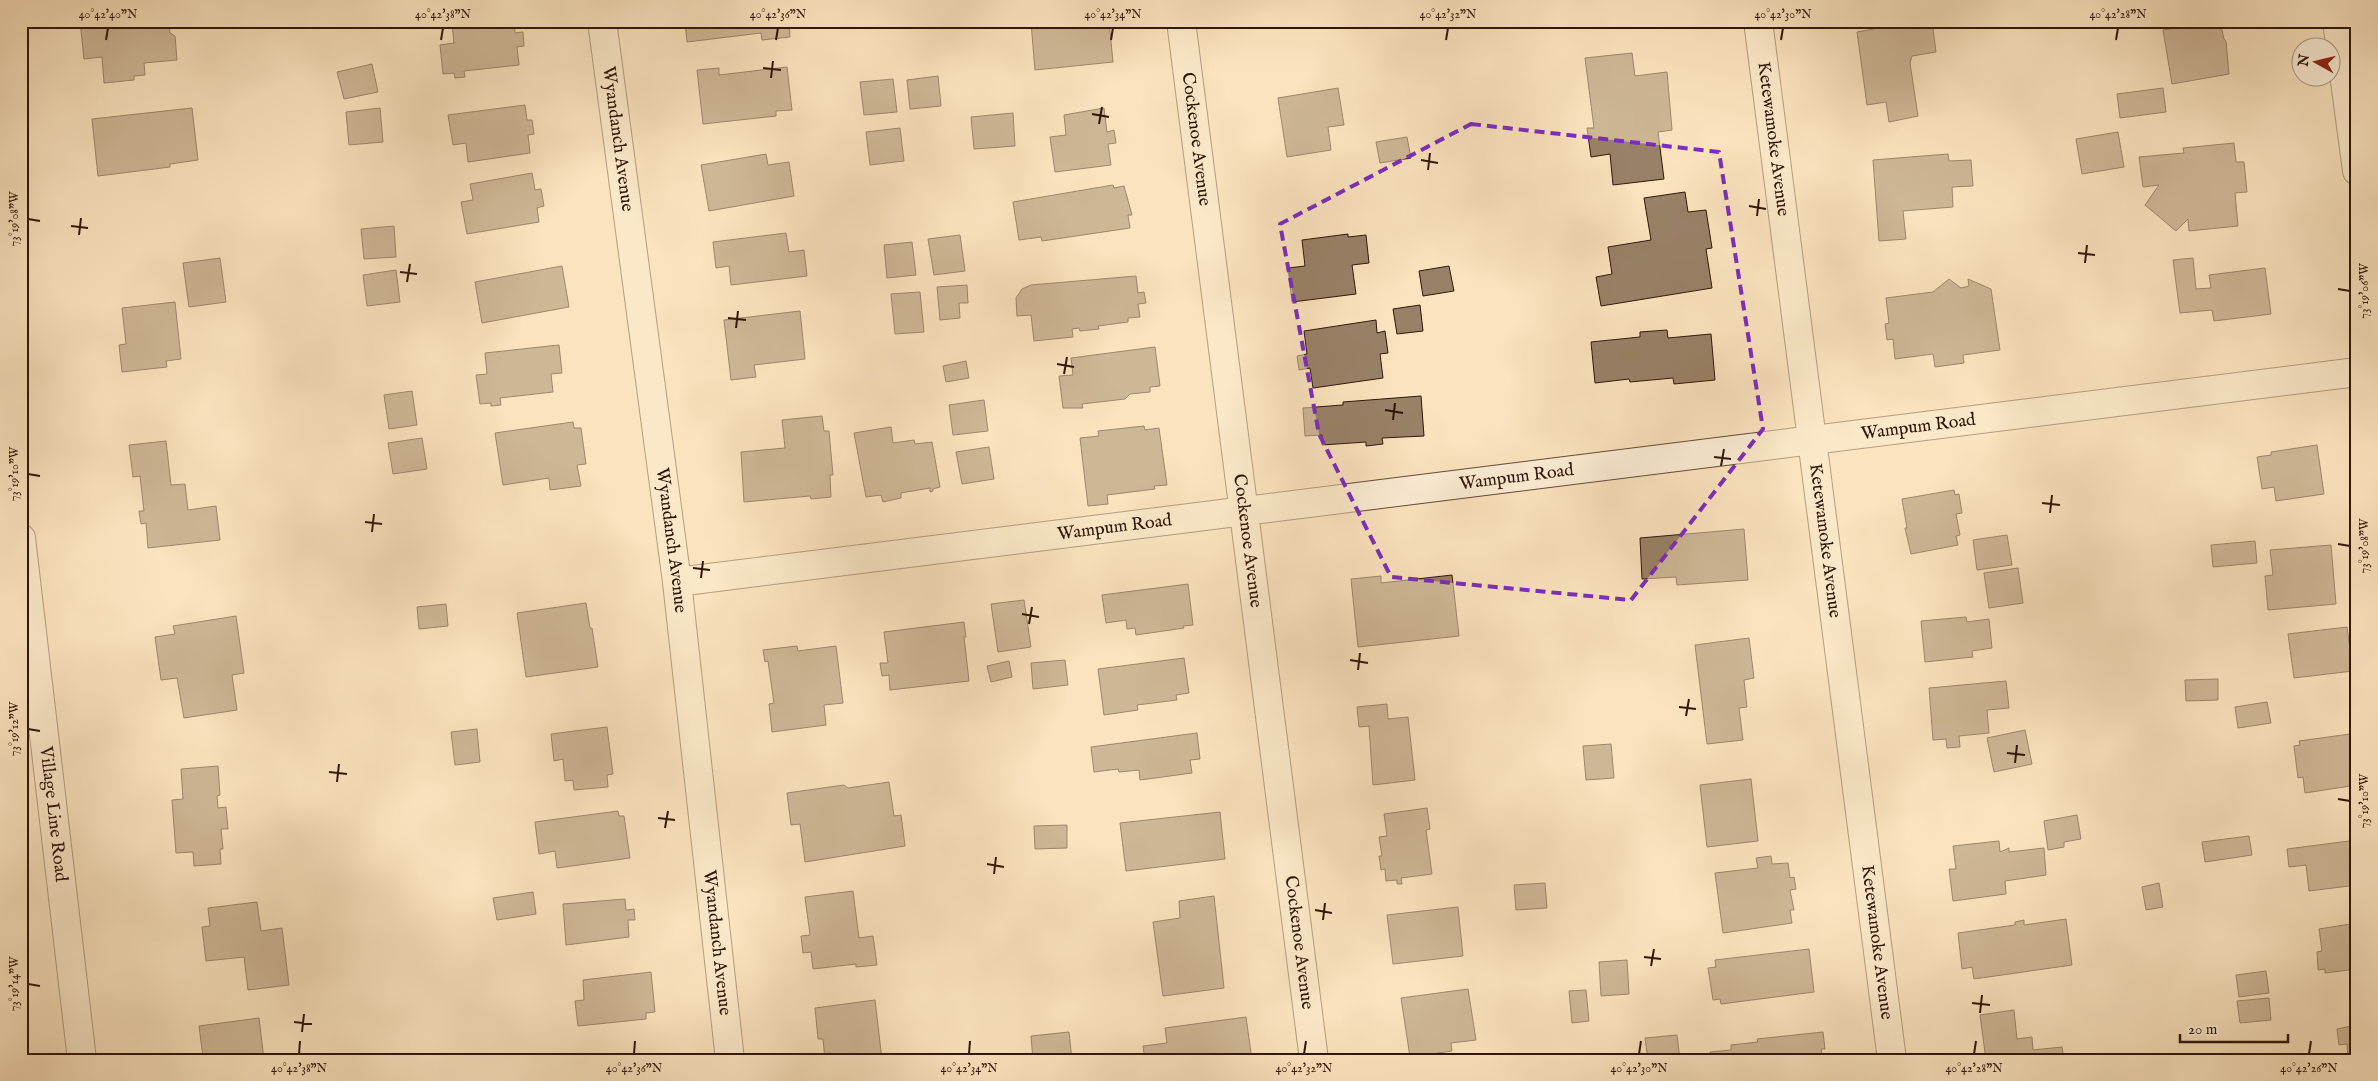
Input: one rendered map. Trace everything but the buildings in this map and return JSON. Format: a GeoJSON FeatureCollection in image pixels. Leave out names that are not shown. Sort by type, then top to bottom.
{"type":"FeatureCollection","features":[{"type":"Feature","properties":{"kind":"street","name":"Wyandanch Avenue"},"geometry":{"type":"LineString","coordinates":[[602,21],[676,582],[730,1060]]}},
{"type":"Feature","properties":{"kind":"street","name":"Cockenoe Avenue"},"geometry":{"type":"LineString","coordinates":[[1181,21],[1314,1060]]}},
{"type":"Feature","properties":{"kind":"street","name":"Ketewamoke Avenue"},"geometry":{"type":"LineString","coordinates":[[1758,21],[1892,1060]]}},
{"type":"Feature","properties":{"kind":"street"},"geometry":{"type":"LineString","coordinates":[[2337,21],[2357,171]]}},
{"type":"Feature","properties":{"kind":"street","name":"Wampum Road"},"geometry":{"type":"LineString","coordinates":[[676,582],[2357,372]]}},
{"type":"Feature","properties":{"kind":"street","name":"Village Line Road"},"geometry":{"type":"LineString","coordinates":[[21,538],[82,1060]]}},
{"type":"Feature","properties":{"kind":"highlighted area"},"geometry":{"type":"Polygon","coordinates":[[[1471,124],[1719,152],[1763,429],[1631,600],[1391,577],[1319,434],[1280,224],[1471,124]]]}}]}
